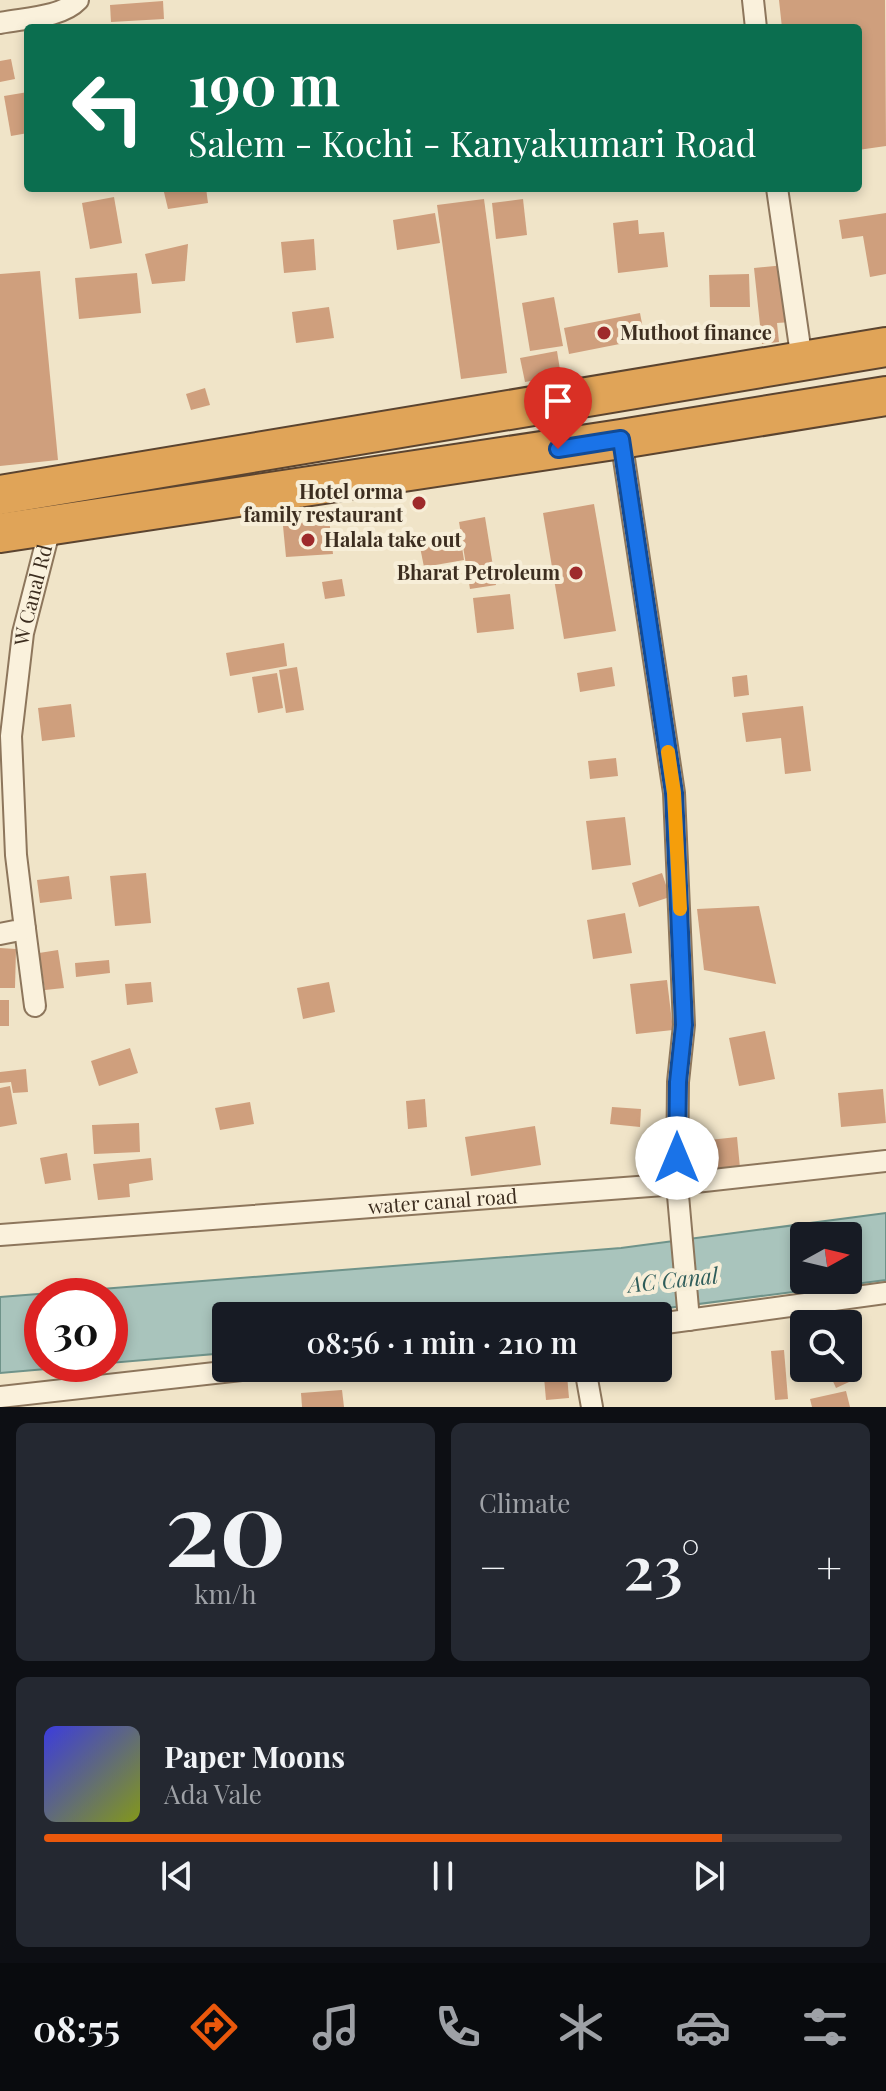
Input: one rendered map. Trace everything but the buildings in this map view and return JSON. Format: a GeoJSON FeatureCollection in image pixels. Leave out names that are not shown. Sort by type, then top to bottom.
{"type":"FeatureCollection","features":[{"type":"Feature","properties":{"kind":"highway"},"geometry":{"type":"LineString","coordinates":[[0,495],[886,347]]}},
{"type":"Feature","properties":{"kind":"highway"},"geometry":{"type":"LineString","coordinates":[[0,533],[886,396]]}},
{"type":"Feature","properties":{"kind":"street"},"geometry":{"type":"LineString","coordinates":[[0,23],[56,12],[71,7],[78,0]]}},
{"type":"Feature","properties":{"kind":"street"},"geometry":{"type":"LineString","coordinates":[[753,0],[756,24]]}},
{"type":"Feature","properties":{"kind":"street"},"geometry":{"type":"LineString","coordinates":[[778,192],[802,361]]}},
{"type":"Feature","properties":{"kind":"street"},"geometry":{"type":"LineString","coordinates":[[621,439],[674,793],[684,1025],[678,1082],[677,1184],[689,1320]]}},
{"type":"Feature","properties":{"kind":"street","name":"W Canal Rd"},"geometry":{"type":"LineString","coordinates":[[35,1006],[16,855],[11,736],[23,633],[51,524]]}},
{"type":"Feature","properties":{"kind":"street"},"geometry":{"type":"LineString","coordinates":[[0,934],[25,929]]}},
{"type":"Feature","properties":{"kind":"street","name":"water canal road"},"geometry":{"type":"LineString","coordinates":[[0,1235],[677,1184],[886,1161]]}},
{"type":"Feature","properties":{"kind":"street"},"geometry":{"type":"LineString","coordinates":[[672,1322],[886,1293]]}},
{"type":"Feature","properties":{"kind":"street"},"geometry":{"type":"LineString","coordinates":[[0,1397],[212,1373]]}},
{"type":"Feature","properties":{"kind":"street"},"geometry":{"type":"LineString","coordinates":[[588,1382],[592,1407]]}},
{"type":"Feature","properties":{"kind":"water"},"geometry":{"type":"Polygon","coordinates":[[[886,1213],[886,1280],[862,1283],[862,1222],[818,1222],[886,1213]]]}},
{"type":"Feature","properties":{"kind":"water","name":"AC Canal"},"geometry":{"type":"Polygon","coordinates":[[[790,1226],[790,1292],[672,1307],[672,1302],[212,1302],[212,1354],[128,1361],[128,1287],[621,1248],[790,1226]]]}},
{"type":"Feature","properties":{"kind":"water"},"geometry":{"type":"Polygon","coordinates":[[[24,1295],[24,1371],[0,1373],[0,1297],[24,1295]]]}},
{"type":"Feature","properties":{"kind":"slow traffic"},"geometry":{"type":"LineString","coordinates":[[668,752],[674,793],[680,909]]}},
{"type":"Feature","properties":{"kind":"place","name":"Muthoot finance"},"geometry":{"type":"Point","coordinates":[604,333]}},
{"type":"Feature","properties":{"kind":"place","name":"Hotel orma family restaurant"},"geometry":{"type":"Point","coordinates":[419,503]}},
{"type":"Feature","properties":{"kind":"place","name":"Halala take out"},"geometry":{"type":"Point","coordinates":[308,540]}},
{"type":"Feature","properties":{"kind":"place","name":"Bharat Petroleum"},"geometry":{"type":"Point","coordinates":[576,573]}},
{"type":"Feature","properties":{"kind":"route"},"geometry":{"type":"LineString","coordinates":[[558,449],[621,439],[674,793],[684,1025],[678,1082],[677,1158]]}}]}
